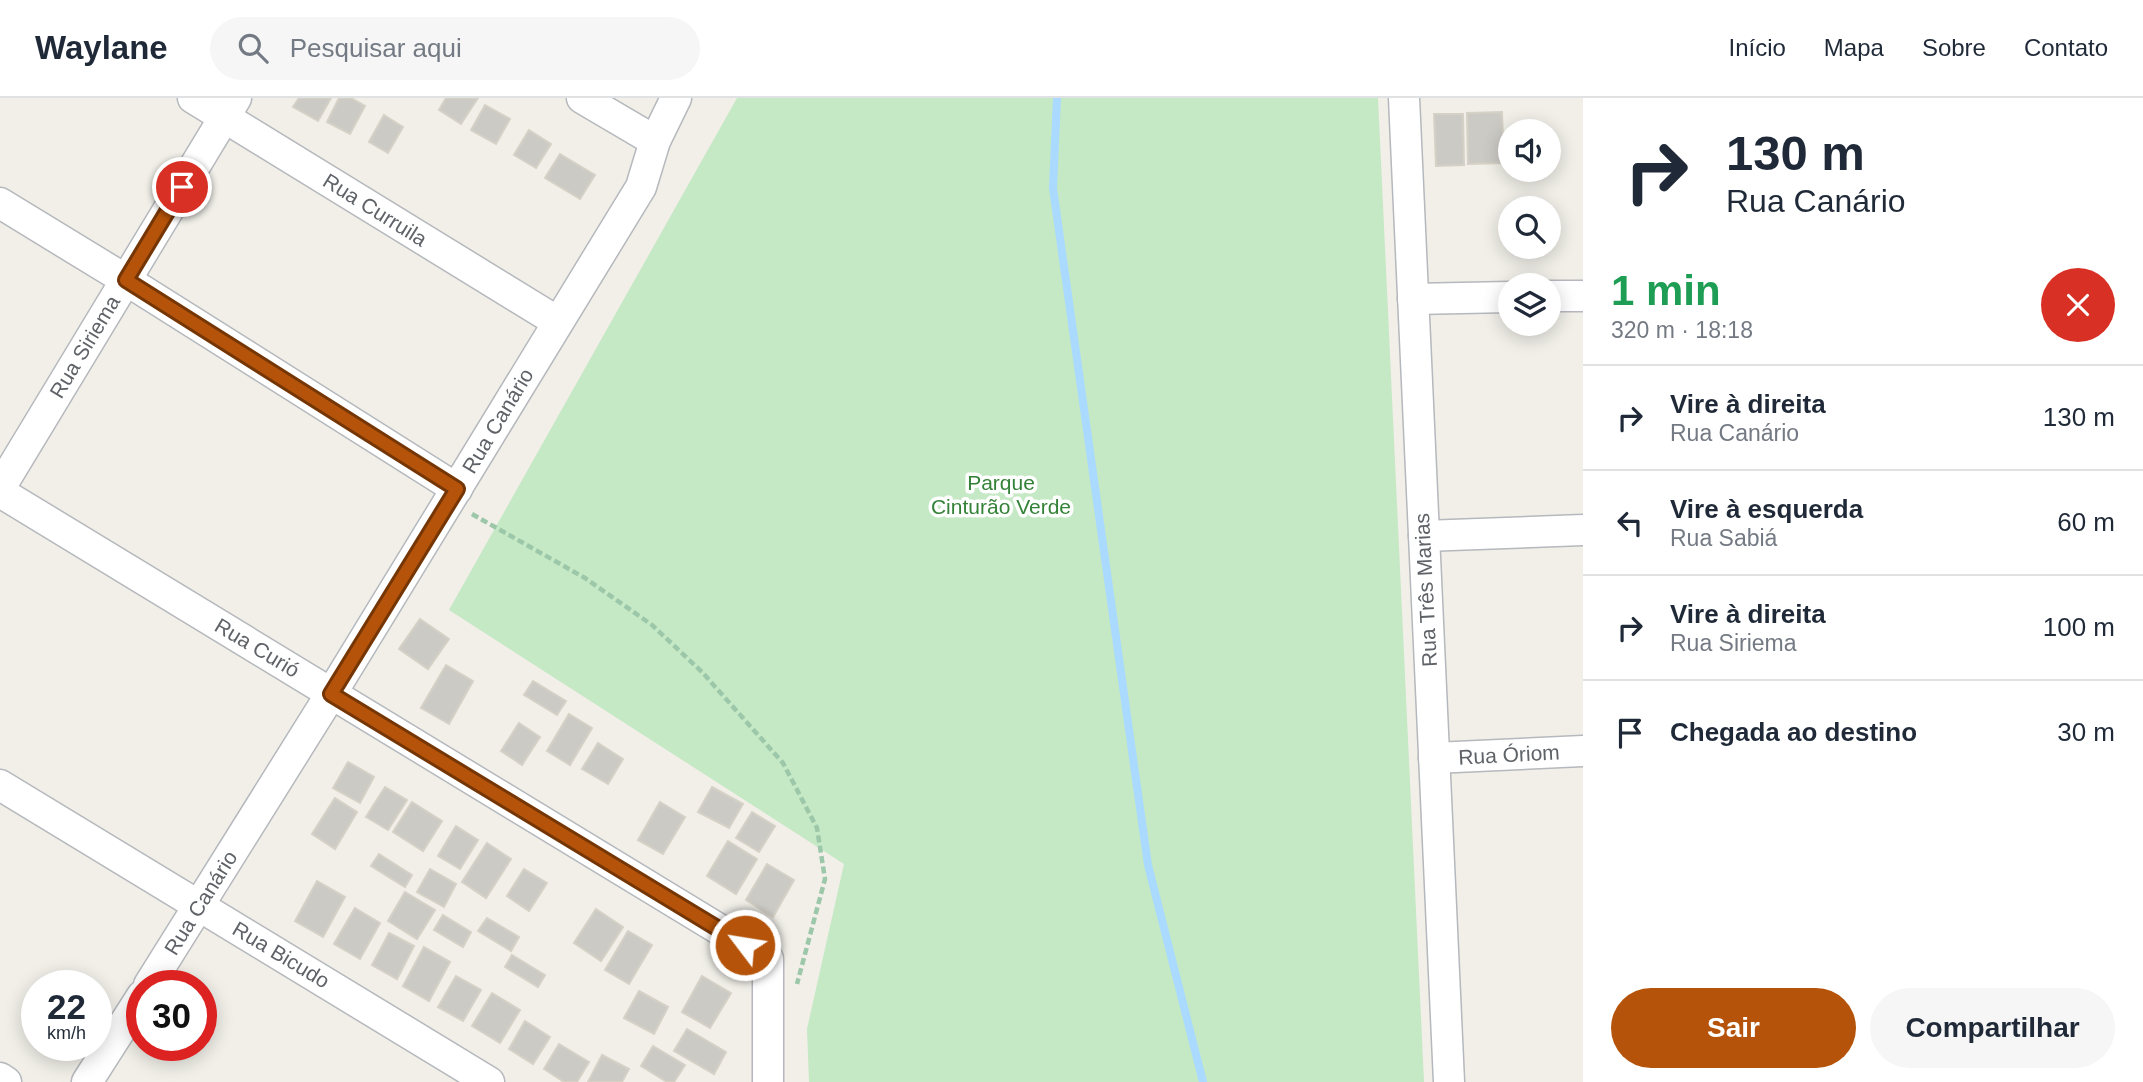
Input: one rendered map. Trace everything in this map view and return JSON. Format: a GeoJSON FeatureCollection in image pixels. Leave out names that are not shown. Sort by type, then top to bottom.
{"type":"FeatureCollection","features":[{"type":"Feature","properties":{"kind":"street","name":"Rua Curruila"},"geometry":{"type":"LineString","coordinates":[[192,98],[230,108],[558,322]]}},
{"type":"Feature","properties":{"kind":"street"},"geometry":{"type":"LineString","coordinates":[[582,98],[655,141]]}},
{"type":"Feature","properties":{"kind":"street","name":"Rua Canário"},"geometry":{"type":"LineString","coordinates":[[159,970],[331,694],[463,501],[558,322],[641,187],[655,141],[676,98]]}},
{"type":"Feature","properties":{"kind":"street","name":"Rua Três Marias"},"geometry":{"type":"LineString","coordinates":[[1404,98],[1449,1082]]}},
{"type":"Feature","properties":{"kind":"street","name":"Rua Siriema"},"geometry":{"type":"LineString","coordinates":[[0,490],[230,108]]}},
{"type":"Feature","properties":{"kind":"street"},"geometry":{"type":"LineString","coordinates":[[0,203],[126,280],[463,501]]}},
{"type":"Feature","properties":{"kind":"street"},"geometry":{"type":"LineString","coordinates":[[1561,296],[1583,296]]}},
{"type":"Feature","properties":{"kind":"street"},"geometry":{"type":"LineString","coordinates":[[1413,299],[1498,297]]}},
{"type":"Feature","properties":{"kind":"street","name":"Rua Curió"},"geometry":{"type":"LineString","coordinates":[[0,490],[768,958],[768,1082]]}},
{"type":"Feature","properties":{"kind":"street"},"geometry":{"type":"LineString","coordinates":[[1424,536],[1583,530]]}},
{"type":"Feature","properties":{"kind":"street","name":"Rua Óriom"},"geometry":{"type":"LineString","coordinates":[[1434,758],[1583,751]]}},
{"type":"Feature","properties":{"kind":"street","name":"Rua Bicudo"},"geometry":{"type":"LineString","coordinates":[[0,785],[489,1082]]}},
{"type":"Feature","properties":{"kind":"street"},"geometry":{"type":"LineString","coordinates":[[87,1082],[126,1021]]}},
{"type":"Feature","properties":{"kind":"street"},"geometry":{"type":"LineString","coordinates":[[0,1079],[6,1082]]}},
{"type":"Feature","properties":{"kind":"path"},"geometry":{"type":"LineString","coordinates":[[463,501],[585,578],[652,625],[702,672],[783,763],[817,828],[825,879],[794,995]]}},
{"type":"Feature","properties":{"kind":"green space","name":"Parque Cinturão Verde"},"geometry":{"type":"Polygon","coordinates":[[[737,98],[1378,98],[1424,1082],[809,1082],[807,1029],[844,864],[449,610],[737,98]]]}},
{"type":"Feature","properties":{"kind":"building"},"geometry":{"type":"Polygon","coordinates":[[[299,98],[331,98],[318,121],[293,107],[299,98]]]}},
{"type":"Feature","properties":{"kind":"building"},"geometry":{"type":"Polygon","coordinates":[[[339,98],[351,98],[365,106],[350,134],[327,122],[339,98]]]}},
{"type":"Feature","properties":{"kind":"building"},"geometry":{"type":"Polygon","coordinates":[[[446,98],[478,98],[461,124],[439,110],[446,98]]]}},
{"type":"Feature","properties":{"kind":"building"},"geometry":{"type":"Polygon","coordinates":[[[485,105],[510,119],[496,144],[471,130],[485,105]]]}},
{"type":"Feature","properties":{"kind":"building"},"geometry":{"type":"Polygon","coordinates":[[[1502,112],[1502,119],[1498,119],[1498,163],[1468,164],[1467,113],[1502,112]]]}},
{"type":"Feature","properties":{"kind":"building"},"geometry":{"type":"Polygon","coordinates":[[[1434,114],[1463,114],[1464,165],[1436,166],[1434,114]]]}},
{"type":"Feature","properties":{"kind":"building"},"geometry":{"type":"Polygon","coordinates":[[[384,115],[403,127],[388,153],[369,142],[384,115]]]}},
{"type":"Feature","properties":{"kind":"building"},"geometry":{"type":"Polygon","coordinates":[[[529,130],[551,144],[536,168],[514,155],[529,130]]]}},
{"type":"Feature","properties":{"kind":"building"},"geometry":{"type":"Polygon","coordinates":[[[560,154],[595,175],[580,199],[545,178],[560,154]]]}},
{"type":"Feature","properties":{"kind":"building"},"geometry":{"type":"Polygon","coordinates":[[[420,619],[449,639],[428,669],[399,649],[420,619]]]}},
{"type":"Feature","properties":{"kind":"building"},"geometry":{"type":"Polygon","coordinates":[[[446,665],[473,681],[449,724],[421,708],[446,665]]]}},
{"type":"Feature","properties":{"kind":"building"},"geometry":{"type":"Polygon","coordinates":[[[533,681],[566,701],[557,715],[524,695],[533,681]]]}},
{"type":"Feature","properties":{"kind":"building"},"geometry":{"type":"Polygon","coordinates":[[[569,714],[592,728],[570,765],[547,751],[569,714]]]}},
{"type":"Feature","properties":{"kind":"building"},"geometry":{"type":"Polygon","coordinates":[[[519,723],[540,737],[522,765],[501,751],[519,723]]]}},
{"type":"Feature","properties":{"kind":"building"},"geometry":{"type":"Polygon","coordinates":[[[598,743],[623,759],[608,784],[582,769],[598,743]]]}},
{"type":"Feature","properties":{"kind":"building"},"geometry":{"type":"Polygon","coordinates":[[[348,762],[374,777],[360,803],[333,788],[348,762]]]}},
{"type":"Feature","properties":{"kind":"building"},"geometry":{"type":"Polygon","coordinates":[[[385,787],[407,800],[388,830],[366,817],[385,787]]]}},
{"type":"Feature","properties":{"kind":"building"},"geometry":{"type":"Polygon","coordinates":[[[712,787],[743,804],[729,828],[698,812],[712,787]]]}},
{"type":"Feature","properties":{"kind":"building"},"geometry":{"type":"Polygon","coordinates":[[[335,798],[357,812],[335,849],[312,834],[335,798]]]}},
{"type":"Feature","properties":{"kind":"building"},"geometry":{"type":"Polygon","coordinates":[[[412,802],[442,821],[423,851],[393,832],[412,802]]]}},
{"type":"Feature","properties":{"kind":"building"},"geometry":{"type":"Polygon","coordinates":[[[660,802],[685,817],[663,854],[638,840],[660,802]]]}},
{"type":"Feature","properties":{"kind":"building"},"geometry":{"type":"Polygon","coordinates":[[[752,812],[775,826],[759,852],[736,838],[752,812]]]}},
{"type":"Feature","properties":{"kind":"building"},"geometry":{"type":"Polygon","coordinates":[[[456,826],[478,840],[460,869],[438,856],[456,826]]]}},
{"type":"Feature","properties":{"kind":"building"},"geometry":{"type":"Polygon","coordinates":[[[728,841],[757,859],[736,894],[707,876],[728,841]]]}},
{"type":"Feature","properties":{"kind":"building"},"geometry":{"type":"Polygon","coordinates":[[[487,843],[511,859],[486,898],[462,882],[487,843]]]}},
{"type":"Feature","properties":{"kind":"building"},"geometry":{"type":"Polygon","coordinates":[[[379,854],[412,875],[405,887],[371,866],[379,854]]]}},
{"type":"Feature","properties":{"kind":"building"},"geometry":{"type":"Polygon","coordinates":[[[767,864],[794,880],[773,917],[746,900],[767,864]]]}},
{"type":"Feature","properties":{"kind":"building"},"geometry":{"type":"Polygon","coordinates":[[[430,869],[456,884],[444,907],[417,892],[430,869]]]}},
{"type":"Feature","properties":{"kind":"building"},"geometry":{"type":"Polygon","coordinates":[[[524,869],[547,883],[529,911],[507,896],[524,869]]]}},
{"type":"Feature","properties":{"kind":"building"},"geometry":{"type":"Polygon","coordinates":[[[317,881],[345,897],[323,937],[295,921],[317,881]]]}},
{"type":"Feature","properties":{"kind":"building"},"geometry":{"type":"Polygon","coordinates":[[[405,892],[435,910],[417,939],[388,921],[405,892]]]}},
{"type":"Feature","properties":{"kind":"building"},"geometry":{"type":"Polygon","coordinates":[[[355,908],[380,923],[360,959],[334,944],[355,908]]]}},
{"type":"Feature","properties":{"kind":"building"},"geometry":{"type":"Polygon","coordinates":[[[596,909],[623,927],[601,961],[574,943],[596,909]]]}},
{"type":"Feature","properties":{"kind":"building"},"geometry":{"type":"Polygon","coordinates":[[[443,915],[471,932],[463,947],[434,930],[443,915]]]}},
{"type":"Feature","properties":{"kind":"building"},"geometry":{"type":"Polygon","coordinates":[[[487,918],[519,937],[511,951],[478,931],[487,918]]]}},
{"type":"Feature","properties":{"kind":"building"},"geometry":{"type":"Polygon","coordinates":[[[628,931],[652,945],[629,984],[605,970],[628,931]]]}},
{"type":"Feature","properties":{"kind":"building"},"geometry":{"type":"Polygon","coordinates":[[[389,933],[414,946],[397,979],[372,965],[389,933]]]}},
{"type":"Feature","properties":{"kind":"building"},"geometry":{"type":"Polygon","coordinates":[[[424,947],[450,962],[429,1001],[403,986],[424,947]]]}},
{"type":"Feature","properties":{"kind":"building"},"geometry":{"type":"Polygon","coordinates":[[[512,955],[545,975],[538,987],[505,967],[512,955]]]}},
{"type":"Feature","properties":{"kind":"building"},"geometry":{"type":"Polygon","coordinates":[[[456,976],[481,990],[463,1021],[438,1007],[456,976]]]}},
{"type":"Feature","properties":{"kind":"building"},"geometry":{"type":"Polygon","coordinates":[[[702,976],[731,993],[710,1028],[682,1012],[702,976]]]}},
{"type":"Feature","properties":{"kind":"building"},"geometry":{"type":"Polygon","coordinates":[[[639,991],[668,1007],[654,1034],[624,1018],[639,991]]]}},
{"type":"Feature","properties":{"kind":"building"},"geometry":{"type":"Polygon","coordinates":[[[492,993],[520,1010],[500,1043],[472,1026],[492,993]]]}},
{"type":"Feature","properties":{"kind":"building"},"geometry":{"type":"Polygon","coordinates":[[[525,1021],[550,1037],[533,1064],[509,1049],[525,1021]]]}},
{"type":"Feature","properties":{"kind":"building"},"geometry":{"type":"Polygon","coordinates":[[[687,1029],[726,1052],[714,1074],[674,1051],[687,1029]]]}},
{"type":"Feature","properties":{"kind":"building"},"geometry":{"type":"Polygon","coordinates":[[[559,1044],[589,1062],[577,1082],[564,1082],[544,1069],[559,1044]]]}},
{"type":"Feature","properties":{"kind":"building"},"geometry":{"type":"Polygon","coordinates":[[[653,1046],[685,1065],[674,1082],[667,1082],[641,1066],[653,1046]]]}},
{"type":"Feature","properties":{"kind":"building"},"geometry":{"type":"Polygon","coordinates":[[[602,1055],[629,1069],[622,1082],[588,1082],[602,1055]]]}},
{"type":"Feature","properties":{"kind":"waterway"},"geometry":{"type":"LineString","coordinates":[[1057,98],[1053,188],[1148,865],[1203,1082]]}},
{"type":"Feature","properties":{"kind":"route"},"geometry":{"type":"LineString","coordinates":[[182,187],[126,280],[457,489],[331,694],[745,945]]}}]}
